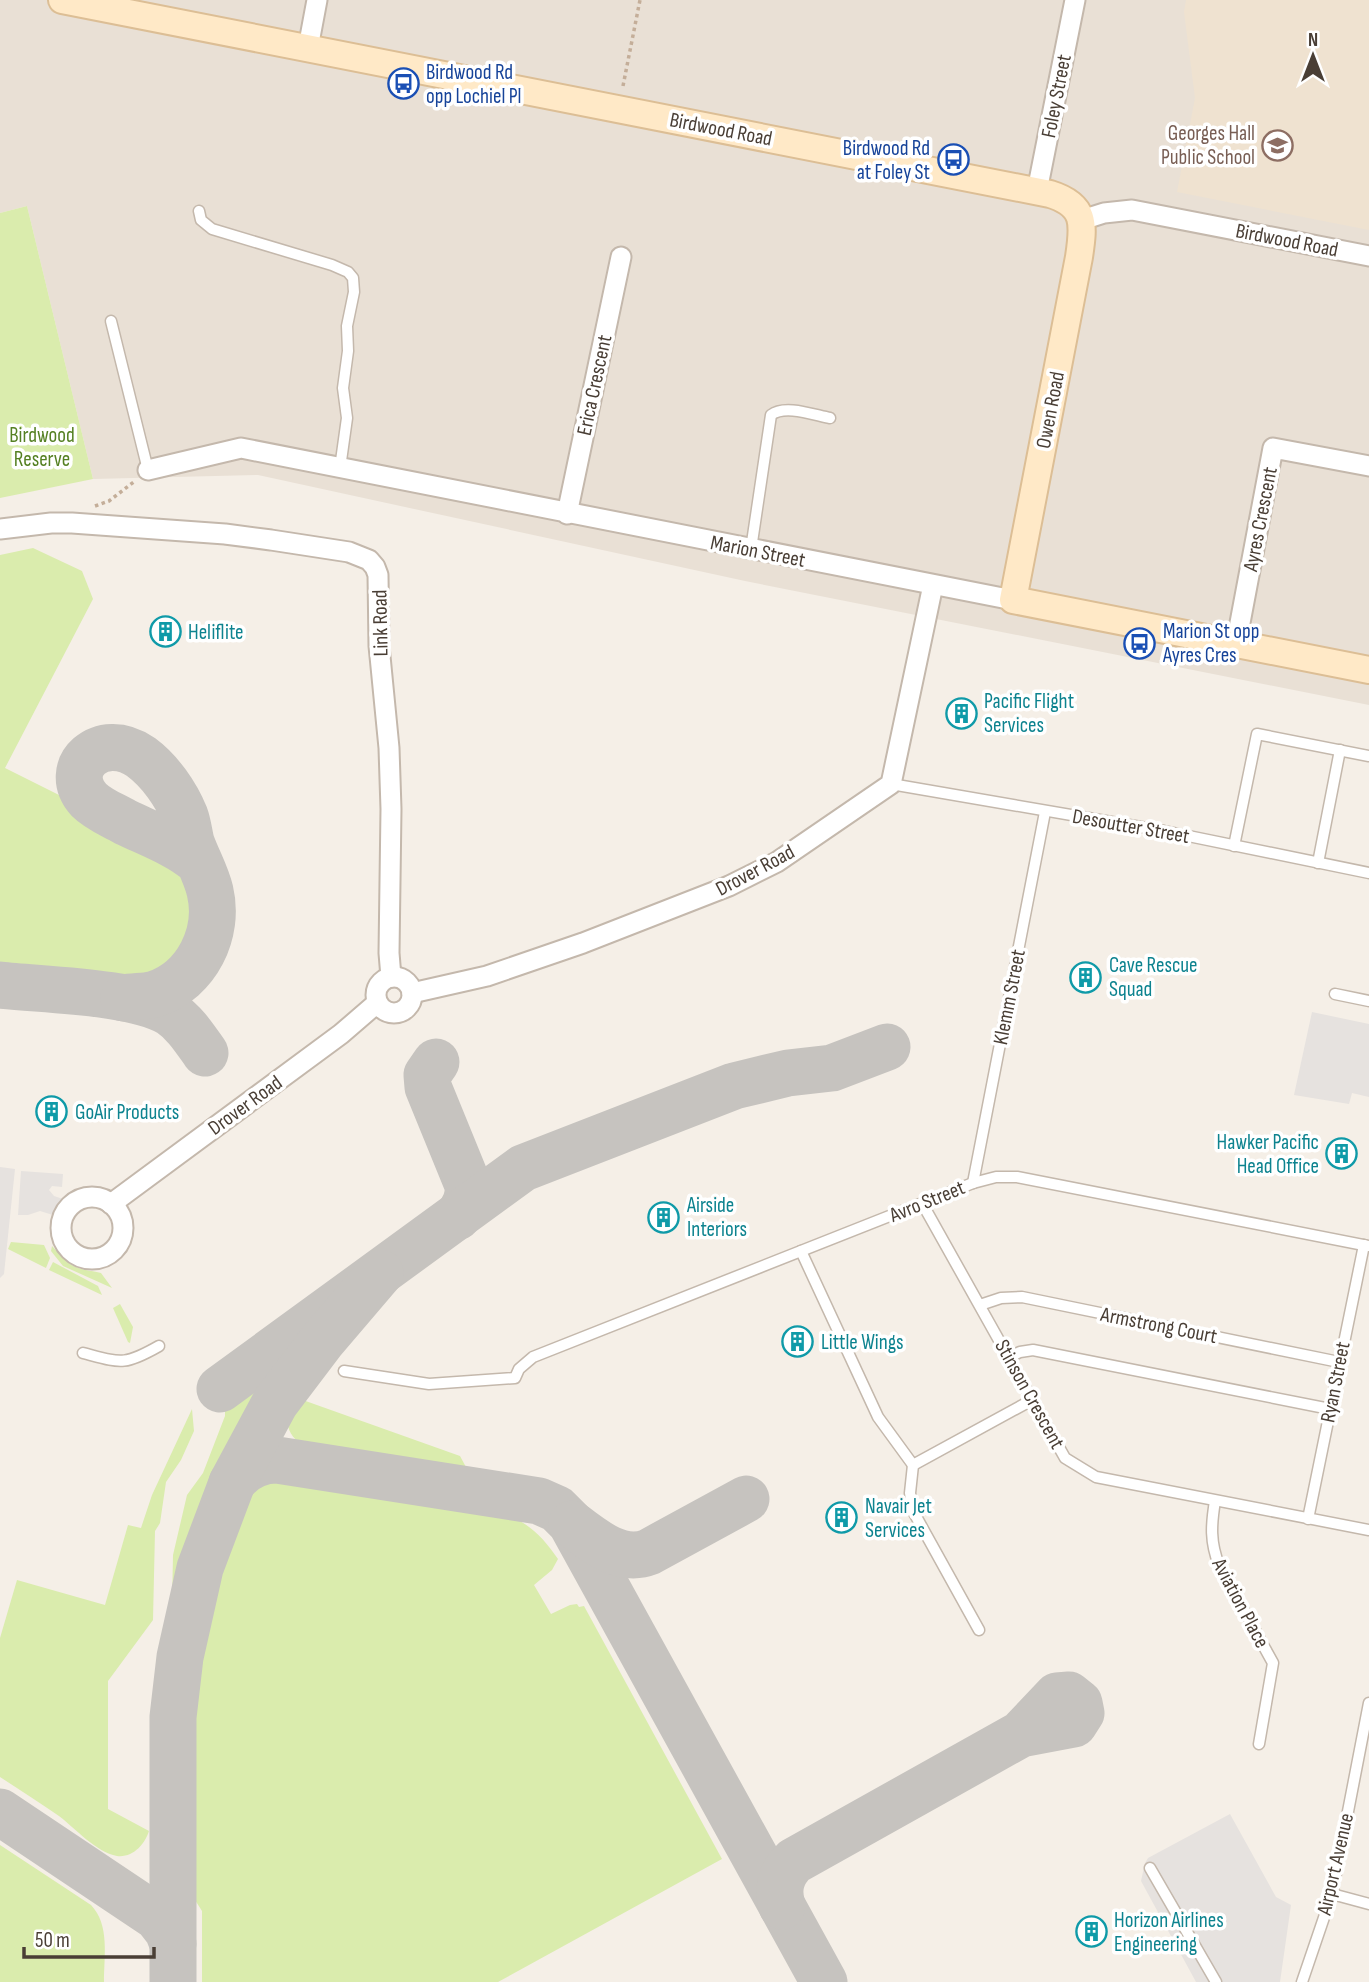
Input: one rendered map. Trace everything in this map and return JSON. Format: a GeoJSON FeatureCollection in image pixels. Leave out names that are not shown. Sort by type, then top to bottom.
{"type":"FeatureCollection","features":[{"type":"Feature","properties":{"kind":"main road","name":"Birdwood Road"},"geometry":{"type":"LineString","coordinates":[[62,0],[1037,191],[1070,202],[1082,220]]}},
{"type":"Feature","properties":{"kind":"main road","name":"Owen Road"},"geometry":{"type":"LineString","coordinates":[[1013,600],[1079,257],[1082,220]]}},
{"type":"Feature","properties":{"kind":"main road","name":"Marion Street"},"geometry":{"type":"LineString","coordinates":[[1013,600],[1369,670]]}},
{"type":"Feature","properties":{"kind":"street"},"geometry":{"type":"LineString","coordinates":[[308,48],[317,0]]}},
{"type":"Feature","properties":{"kind":"street","name":"Foley Street"},"geometry":{"type":"LineString","coordinates":[[1037,191],[1075,0]]}},
{"type":"Feature","properties":{"kind":"street","name":"Birdwood Road"},"geometry":{"type":"LineString","coordinates":[[1082,220],[1104,213],[1132,210],[1369,256]]}},
{"type":"Feature","properties":{"kind":"street","name":"Erica Crescent"},"geometry":{"type":"LineString","coordinates":[[567,514],[621,257]]}},
{"type":"Feature","properties":{"kind":"street","name":"Marion Street"},"geometry":{"type":"LineString","coordinates":[[148,471],[241,448],[1013,600]]}},
{"type":"Feature","properties":{"kind":"street","name":"Ayres Crescent"},"geometry":{"type":"LineString","coordinates":[[1236,644],[1273,448],[1369,466]]}},
{"type":"Feature","properties":{"kind":"street","name":"Link Road"},"geometry":{"type":"LineString","coordinates":[[0,529],[72,523],[225,534],[349,552],[369,560],[378,575],[379,646],[388,747],[391,809],[391,977]]}},
{"type":"Feature","properties":{"kind":"street"},"geometry":{"type":"LineString","coordinates":[[891,784],[933,585]]}},
{"type":"Feature","properties":{"kind":"street","name":"Drover Road"},"geometry":{"type":"LineString","coordinates":[[412,993],[499,972],[657,916],[729,886],[777,862],[891,784]]}},
{"type":"Feature","properties":{"kind":"street"},"geometry":{"type":"LineString","coordinates":[[391,977],[397,977],[407,983],[412,993],[409,1005],[399,1012],[387,1012],[377,1003],[378,987],[391,977]]}},
{"type":"Feature","properties":{"kind":"street","name":"Drover Road"},"geometry":{"type":"LineString","coordinates":[[111,1204],[341,1034],[377,1003]]}},
{"type":"Feature","properties":{"kind":"lane"},"geometry":{"type":"LineString","coordinates":[[199,211],[201,220],[212,229],[332,265],[348,272],[353,278],[354,292],[347,326],[348,351],[343,398],[347,418],[340,468]]}},
{"type":"Feature","properties":{"kind":"lane"},"geometry":{"type":"LineString","coordinates":[[111,321],[148,471]]}},
{"type":"Feature","properties":{"kind":"lane"},"geometry":{"type":"LineString","coordinates":[[751,550],[771,415],[778,410],[786,410],[830,418]]}},
{"type":"Feature","properties":{"kind":"lane"},"geometry":{"type":"LineString","coordinates":[[1234,846],[1257,734],[1369,755]]}},
{"type":"Feature","properties":{"kind":"lane"},"geometry":{"type":"LineString","coordinates":[[1318,863],[1340,750]]}},
{"type":"Feature","properties":{"kind":"lane","name":"Desoutter Street"},"geometry":{"type":"LineString","coordinates":[[891,784],[1151,829],[1369,873]]}},
{"type":"Feature","properties":{"kind":"lane","name":"Klemm Street"},"geometry":{"type":"LineString","coordinates":[[973,1183],[1045,812]]}},
{"type":"Feature","properties":{"kind":"lane"},"geometry":{"type":"LineString","coordinates":[[1335,994],[1369,1001]]}},
{"type":"Feature","properties":{"kind":"lane","name":"Avro Street"},"geometry":{"type":"LineString","coordinates":[[344,1371],[429,1384],[515,1378],[519,1369],[533,1357],[973,1183],[996,1177],[1017,1177],[1367,1245]]}},
{"type":"Feature","properties":{"kind":"lane","name":"Stinson Crescent"},"geometry":{"type":"LineString","coordinates":[[922,1203],[1065,1458],[1096,1477],[1369,1530]]}},
{"type":"Feature","properties":{"kind":"lane","name":"Ryan Street"},"geometry":{"type":"LineString","coordinates":[[1308,1519],[1339,1362],[1367,1245]]}},
{"type":"Feature","properties":{"kind":"lane"},"geometry":{"type":"LineString","coordinates":[[801,1251],[878,1417],[913,1465],[910,1493],[913,1511],[979,1630]]}},
{"type":"Feature","properties":{"kind":"lane","name":"Armstrong Court"},"geometry":{"type":"LineString","coordinates":[[980,1305],[1001,1298],[1022,1297],[1339,1362]]}},
{"type":"Feature","properties":{"kind":"lane"},"geometry":{"type":"LineString","coordinates":[[83,1353],[116,1362],[127,1362],[159,1346]]}},
{"type":"Feature","properties":{"kind":"lane"},"geometry":{"type":"LineString","coordinates":[[1009,1357],[1033,1350],[1330,1409]]}},
{"type":"Feature","properties":{"kind":"lane"},"geometry":{"type":"LineString","coordinates":[[913,1465],[1032,1399]]}},
{"type":"Feature","properties":{"kind":"lane","name":"Aviation Place"},"geometry":{"type":"LineString","coordinates":[[1215,1501],[1210,1527],[1213,1550],[1273,1663],[1259,1744]]}},
{"type":"Feature","properties":{"kind":"lane","name":"Airport Avenue"},"geometry":{"type":"LineString","coordinates":[[1302,1982],[1332,1894],[1369,1703]]}},
{"type":"Feature","properties":{"kind":"lane"},"geometry":{"type":"LineString","coordinates":[[1150,1868],[1216,1982]]}},
{"type":"Feature","properties":{"kind":"lane"},"geometry":{"type":"LineString","coordinates":[[1332,1894],[1369,1904]]}},
{"type":"Feature","properties":{"kind":"path"},"geometry":{"type":"LineString","coordinates":[[623,86],[640,0]]}},
{"type":"Feature","properties":{"kind":"path"},"geometry":{"type":"LineString","coordinates":[[72,523],[83,510],[109,501],[148,471]]}},
{"type":"Feature","properties":{"kind":"shaded area"},"geometry":{"type":"Polygon","coordinates":[[[0,0],[1369,0],[1369,705],[745,581],[258,475],[93,479],[27,206],[0,213],[0,0]]]}},
{"type":"Feature","properties":{"kind":"shaded area","name":"Georges Hall Public School"},"geometry":{"type":"Polygon","coordinates":[[[1186,0],[1369,0],[1369,230],[1177,192],[1195,98],[1184,12],[1186,0]]]}},
{"type":"Feature","properties":{"kind":"shaded area"},"geometry":{"type":"Polygon","coordinates":[[[1312,1012],[1369,1024],[1369,1097],[1352,1093],[1349,1104],[1294,1095],[1312,1012]]]}},
{"type":"Feature","properties":{"kind":"shaded area"},"geometry":{"type":"Polygon","coordinates":[[[0,1167],[15,1169],[4,1274],[0,1278],[0,1167]]]}},
{"type":"Feature","properties":{"kind":"shaded area"},"geometry":{"type":"Polygon","coordinates":[[[21,1171],[63,1174],[62,1187],[52,1186],[49,1190],[54,1196],[63,1199],[53,1215],[40,1211],[18,1215],[21,1171]]]}},
{"type":"Feature","properties":{"kind":"shaded area"},"geometry":{"type":"Polygon","coordinates":[[[1230,1814],[1276,1897],[1291,1905],[1280,1982],[1196,1982],[1141,1881],[1148,1858],[1230,1814]]]}},
{"type":"Feature","properties":{"kind":"green space","name":"Birdwood Reserve"},"geometry":{"type":"Polygon","coordinates":[[[27,206],[93,479],[0,498],[0,213],[27,206]]]}},
{"type":"Feature","properties":{"kind":"green space"},"geometry":{"type":"Polygon","coordinates":[[[33,548],[82,571],[93,599],[5,768],[177,854],[190,870],[201,896],[202,916],[198,939],[187,960],[159,980],[121,985],[0,970],[0,555],[33,548]]]}},
{"type":"Feature","properties":{"kind":"green space"},"geometry":{"type":"Polygon","coordinates":[[[11,1242],[44,1245],[50,1258],[46,1268],[8,1249],[11,1242]]]}},
{"type":"Feature","properties":{"kind":"green space"},"geometry":{"type":"Polygon","coordinates":[[[52,1246],[74,1266],[101,1273],[112,1288],[63,1266],[51,1251],[52,1246]]]}},
{"type":"Feature","properties":{"kind":"green space"},"geometry":{"type":"Polygon","coordinates":[[[53,1262],[98,1286],[102,1295],[49,1270],[53,1262]]]}},
{"type":"Feature","properties":{"kind":"green space"},"geometry":{"type":"Polygon","coordinates":[[[120,1304],[133,1327],[130,1343],[113,1308],[120,1304]]]}},
{"type":"Feature","properties":{"kind":"green space"},"geometry":{"type":"Polygon","coordinates":[[[258,1381],[261,1382],[259,1399],[232,1447],[204,1508],[172,1604],[173,1555],[187,1495],[203,1473],[225,1416],[225,1409],[258,1381]]]}},
{"type":"Feature","properties":{"kind":"green space"},"geometry":{"type":"Polygon","coordinates":[[[300,1399],[460,1456],[467,1469],[463,1471],[305,1446],[293,1437],[288,1424],[290,1410],[300,1399]]]}},
{"type":"Feature","properties":{"kind":"green space"},"geometry":{"type":"Polygon","coordinates":[[[192,1409],[194,1431],[181,1460],[166,1482],[160,1523],[155,1531],[153,1620],[108,1681],[108,1809],[149,1831],[138,1849],[128,1855],[117,1856],[94,1845],[59,1816],[0,1777],[0,1638],[17,1580],[105,1605],[128,1525],[141,1528],[152,1495],[192,1409]]]}},
{"type":"Feature","properties":{"kind":"green space"},"geometry":{"type":"Polygon","coordinates":[[[277,1480],[508,1516],[536,1533],[558,1559],[552,1570],[534,1585],[551,1614],[570,1605],[584,1606],[722,1859],[498,1982],[202,1982],[202,1911],[195,1900],[196,1761],[188,1742],[191,1688],[205,1612],[225,1537],[248,1491],[261,1483],[277,1480]]]}},
{"type":"Feature","properties":{"kind":"green space"},"geometry":{"type":"Polygon","coordinates":[[[0,1845],[91,1905],[103,1931],[104,1982],[0,1982],[0,1845]]]}},
{"type":"Feature","properties":{"kind":"taxiway"},"geometry":{"type":"LineString","coordinates":[[124,998],[151,995],[170,987],[183,978],[193,966],[202,953],[212,923],[210,891],[206,879],[191,842],[185,816],[161,776],[141,757],[126,749],[112,747],[89,756],[82,765],[79,776],[81,788],[89,800],[97,807],[173,845],[199,862]]}},
{"type":"Feature","properties":{"kind":"taxiway"},"geometry":{"type":"LineString","coordinates":[[0,985],[112,996],[154,1006],[180,1021],[205,1053]]}},
{"type":"Feature","properties":{"kind":"taxiway"},"geometry":{"type":"LineString","coordinates":[[220,1389],[523,1168],[734,1086],[788,1073],[832,1068],[887,1047]]}},
{"type":"Feature","properties":{"kind":"taxiway"},"geometry":{"type":"LineString","coordinates":[[436,1062],[427,1075],[428,1087],[468,1185],[466,1202],[457,1217]]}},
{"type":"Feature","properties":{"kind":"taxiway"},"geometry":{"type":"LineString","coordinates":[[173,1982],[173,1717],[180,1657],[200,1568],[232,1483],[275,1403],[322,1341],[380,1273]]}},
{"type":"Feature","properties":{"kind":"taxiway"},"geometry":{"type":"LineString","coordinates":[[232,1483],[251,1466],[277,1460],[539,1501],[557,1509],[571,1523],[824,1982]]}},
{"type":"Feature","properties":{"kind":"taxiway"},"geometry":{"type":"LineString","coordinates":[[572,1524],[608,1548],[628,1555],[639,1555],[746,1499]]}},
{"type":"Feature","properties":{"kind":"taxiway"},"geometry":{"type":"LineString","coordinates":[[782,1906],[781,1882],[794,1861],[1021,1734],[1057,1696],[1069,1695],[1079,1703],[1081,1713],[1074,1724],[1021,1734]]}},
{"type":"Feature","properties":{"kind":"taxiway"},"geometry":{"type":"LineString","coordinates":[[0,1812],[157,1917],[168,1931],[173,1944]]}},
{"type":"Feature","properties":{"kind":"place","name":"Birdwood Rd opp Lochiel Pl"},"geometry":{"type":"Point","coordinates":[403,84]}},
{"type":"Feature","properties":{"kind":"place","name":"Georges Hall Public School"},"geometry":{"type":"Point","coordinates":[1278,145]}},
{"type":"Feature","properties":{"kind":"place","name":"Birdwood Rd at Foley St"},"geometry":{"type":"Point","coordinates":[953,160]}},
{"type":"Feature","properties":{"kind":"place","name":"Heliflite"},"geometry":{"type":"Point","coordinates":[165,632]}},
{"type":"Feature","properties":{"kind":"place","name":"Marion St opp Ayres Cres"},"geometry":{"type":"Point","coordinates":[1140,643]}},
{"type":"Feature","properties":{"kind":"place","name":"Pacific Flight Services"},"geometry":{"type":"Point","coordinates":[961,713]}},
{"type":"Feature","properties":{"kind":"place","name":"Cave Rescue Squad"},"geometry":{"type":"Point","coordinates":[1086,977]}},
{"type":"Feature","properties":{"kind":"place","name":"GoAir Products"},"geometry":{"type":"Point","coordinates":[52,1112]}},
{"type":"Feature","properties":{"kind":"place","name":"Hawker Pacific Head Office"},"geometry":{"type":"Point","coordinates":[1342,1154]}},
{"type":"Feature","properties":{"kind":"place","name":"Airside Interiors"},"geometry":{"type":"Point","coordinates":[664,1217]}},
{"type":"Feature","properties":{"kind":"place","name":"Little Wings"},"geometry":{"type":"Point","coordinates":[798,1342]}},
{"type":"Feature","properties":{"kind":"place","name":"Navair Jet Services"},"geometry":{"type":"Point","coordinates":[842,1518]}},
{"type":"Feature","properties":{"kind":"place","name":"Horizon Airlines Engineering"},"geometry":{"type":"Point","coordinates":[1091,1932]}}]}
